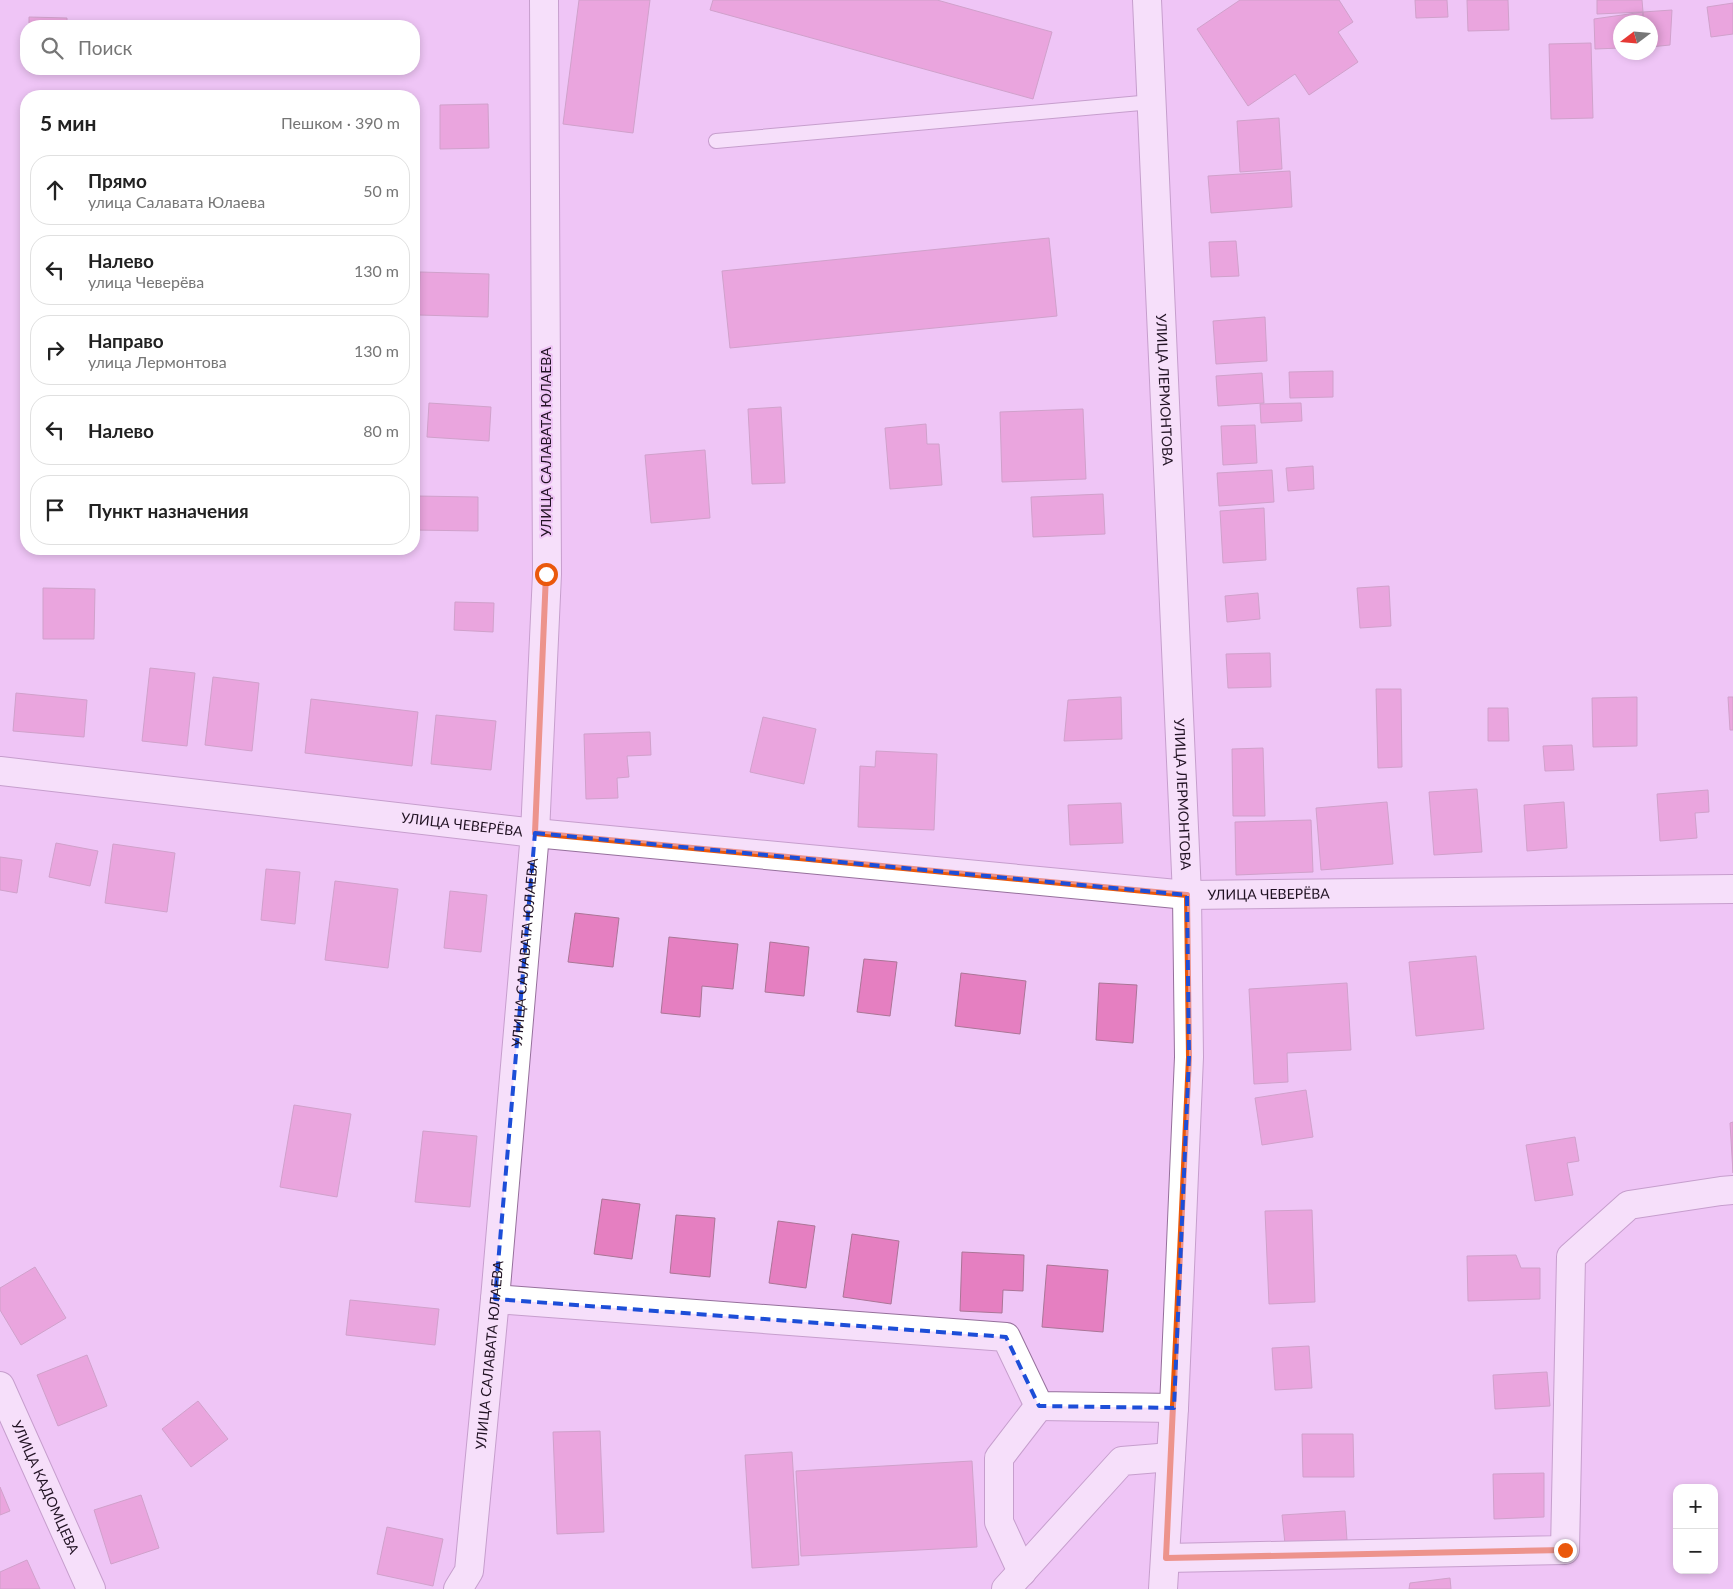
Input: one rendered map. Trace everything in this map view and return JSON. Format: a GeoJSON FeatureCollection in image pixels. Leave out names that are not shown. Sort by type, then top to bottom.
{"type":"FeatureCollection","features":[{"type":"Feature","properties":{"kind":"street","name":"УЛИЦА САЛАВАТА ЮЛАЕВА"},"geometry":{"type":"LineString","coordinates":[[463,1580],[495,1299],[535,833],[546,574],[544,0]]}},
{"type":"Feature","properties":{"kind":"street","name":"УЛИЦА ЛЕРМОНТОВА"},"geometry":{"type":"LineString","coordinates":[[1147,0],[1187,895],[1189,1057],[1174,1408],[1163,1589]]}},
{"type":"Feature","properties":{"kind":"street","name":"УЛИЦА ЧЕВЕРЁВА"},"geometry":{"type":"LineString","coordinates":[[0,771],[535,833],[1187,895],[1733,889]]}},
{"type":"Feature","properties":{"kind":"street"},"geometry":{"type":"LineString","coordinates":[[1166,1558],[1565,1550],[1571,1257],[1629,1205],[1733,1190]]}},
{"type":"Feature","properties":{"kind":"street"},"geometry":{"type":"LineString","coordinates":[[495,1299],[1006,1337],[1039,1406]]}},
{"type":"Feature","properties":{"kind":"street","name":"УЛИЦА КАДОМЦЕВА"},"geometry":{"type":"LineString","coordinates":[[0,1386],[91,1589]]}},
{"type":"Feature","properties":{"kind":"street"},"geometry":{"type":"LineString","coordinates":[[1039,1406],[1174,1408]]}},
{"type":"Feature","properties":{"kind":"street"},"geometry":{"type":"LineString","coordinates":[[1014,1580],[999,1522],[999,1458],[1039,1406]]}},
{"type":"Feature","properties":{"kind":"street"},"geometry":{"type":"LineString","coordinates":[[1014,1580],[1122,1461],[1171,1457]]}},
{"type":"Feature","properties":{"kind":"lane"},"geometry":{"type":"LineString","coordinates":[[716,141],[1152,102]]}},
{"type":"Feature","properties":{"kind":"highlighted area"},"geometry":{"type":"Polygon","coordinates":[[[535,833],[1187,895],[1189,1057],[1174,1408],[1039,1406],[1006,1337],[495,1299],[535,833]]]}},
{"type":"Feature","properties":{"kind":"building"},"geometry":{"type":"Polygon","coordinates":[[[579,0],[650,0],[633,133],[563,124],[579,0]]]}},
{"type":"Feature","properties":{"kind":"building"},"geometry":{"type":"Polygon","coordinates":[[[713,0],[937,0],[1052,32],[1033,99],[710,10],[713,0]]]}},
{"type":"Feature","properties":{"kind":"building"},"geometry":{"type":"Polygon","coordinates":[[[1240,0],[1339,0],[1353,22],[1338,32],[1358,62],[1309,95],[1295,74],[1248,106],[1197,29],[1240,0]]]}},
{"type":"Feature","properties":{"kind":"building"},"geometry":{"type":"Polygon","coordinates":[[[1415,0],[1447,0],[1448,17],[1416,18],[1415,0]]]}},
{"type":"Feature","properties":{"kind":"building"},"geometry":{"type":"Polygon","coordinates":[[[1467,0],[1508,0],[1509,30],[1468,31],[1467,0]]]}},
{"type":"Feature","properties":{"kind":"building"},"geometry":{"type":"Polygon","coordinates":[[[1597,0],[1642,0],[1643,12],[1597,14],[1597,0]]]}},
{"type":"Feature","properties":{"kind":"building"},"geometry":{"type":"Polygon","coordinates":[[[1733,3],[1733,34],[1711,37],[1707,7],[1733,3]]]}},
{"type":"Feature","properties":{"kind":"building"},"geometry":{"type":"Polygon","coordinates":[[[1672,10],[1670,45],[1658,46],[1658,15],[1643,15],[1643,12],[1672,10]]]}},
{"type":"Feature","properties":{"kind":"building"},"geometry":{"type":"Polygon","coordinates":[[[1643,12],[1643,15],[1622,15],[1643,12]]]}},
{"type":"Feature","properties":{"kind":"building"},"geometry":{"type":"Polygon","coordinates":[[[1613,16],[1613,48],[1595,49],[1594,19],[1613,16]]]}},
{"type":"Feature","properties":{"kind":"building"},"geometry":{"type":"Polygon","coordinates":[[[29,17],[67,18],[67,20],[29,20],[29,17]]]}},
{"type":"Feature","properties":{"kind":"building"},"geometry":{"type":"Polygon","coordinates":[[[1591,43],[1593,118],[1551,119],[1549,44],[1591,43]]]}},
{"type":"Feature","properties":{"kind":"building"},"geometry":{"type":"Polygon","coordinates":[[[488,104],[489,148],[440,149],[440,105],[488,104]]]}},
{"type":"Feature","properties":{"kind":"building"},"geometry":{"type":"Polygon","coordinates":[[[1279,118],[1282,169],[1240,172],[1237,121],[1279,118]]]}},
{"type":"Feature","properties":{"kind":"building"},"geometry":{"type":"Polygon","coordinates":[[[1290,171],[1292,207],[1211,213],[1208,176],[1290,171]]]}},
{"type":"Feature","properties":{"kind":"building"},"geometry":{"type":"Polygon","coordinates":[[[1049,238],[1057,316],[730,348],[722,271],[1049,238]]]}},
{"type":"Feature","properties":{"kind":"building"},"geometry":{"type":"Polygon","coordinates":[[[1236,241],[1239,276],[1211,277],[1209,242],[1236,241]]]}},
{"type":"Feature","properties":{"kind":"building"},"geometry":{"type":"Polygon","coordinates":[[[420,272],[489,274],[488,317],[420,315],[420,272]]]}},
{"type":"Feature","properties":{"kind":"building"},"geometry":{"type":"Polygon","coordinates":[[[1265,317],[1267,361],[1216,364],[1213,321],[1265,317]]]}},
{"type":"Feature","properties":{"kind":"building"},"geometry":{"type":"Polygon","coordinates":[[[1333,371],[1333,397],[1290,398],[1289,372],[1333,371]]]}},
{"type":"Feature","properties":{"kind":"building"},"geometry":{"type":"Polygon","coordinates":[[[1262,373],[1264,403],[1218,406],[1216,376],[1262,373]]]}},
{"type":"Feature","properties":{"kind":"building"},"geometry":{"type":"Polygon","coordinates":[[[429,403],[491,407],[489,441],[427,437],[429,403]]]}},
{"type":"Feature","properties":{"kind":"building"},"geometry":{"type":"Polygon","coordinates":[[[1301,403],[1302,421],[1261,423],[1260,404],[1301,403]]]}},
{"type":"Feature","properties":{"kind":"building"},"geometry":{"type":"Polygon","coordinates":[[[781,407],[785,483],[752,484],[748,409],[781,407]]]}},
{"type":"Feature","properties":{"kind":"building"},"geometry":{"type":"Polygon","coordinates":[[[1083,409],[1086,479],[1002,482],[1000,412],[1083,409]]]}},
{"type":"Feature","properties":{"kind":"building"},"geometry":{"type":"Polygon","coordinates":[[[926,424],[927,444],[939,444],[942,485],[890,489],[885,428],[926,424]]]}},
{"type":"Feature","properties":{"kind":"building"},"geometry":{"type":"Polygon","coordinates":[[[1255,425],[1257,463],[1223,465],[1221,426],[1255,425]]]}},
{"type":"Feature","properties":{"kind":"building"},"geometry":{"type":"Polygon","coordinates":[[[705,450],[710,518],[651,523],[645,455],[705,450]]]}},
{"type":"Feature","properties":{"kind":"building"},"geometry":{"type":"Polygon","coordinates":[[[1313,466],[1314,489],[1288,491],[1286,468],[1313,466]]]}},
{"type":"Feature","properties":{"kind":"building"},"geometry":{"type":"Polygon","coordinates":[[[1272,470],[1274,502],[1219,506],[1217,473],[1272,470]]]}},
{"type":"Feature","properties":{"kind":"building"},"geometry":{"type":"Polygon","coordinates":[[[1103,494],[1105,534],[1033,537],[1031,497],[1103,494]]]}},
{"type":"Feature","properties":{"kind":"building"},"geometry":{"type":"Polygon","coordinates":[[[420,496],[478,497],[478,531],[420,530],[420,496]]]}},
{"type":"Feature","properties":{"kind":"building"},"geometry":{"type":"Polygon","coordinates":[[[1264,508],[1266,560],[1223,563],[1220,511],[1264,508]]]}},
{"type":"Feature","properties":{"kind":"building"},"geometry":{"type":"Polygon","coordinates":[[[1389,586],[1391,626],[1360,628],[1357,588],[1389,586]]]}},
{"type":"Feature","properties":{"kind":"building"},"geometry":{"type":"Polygon","coordinates":[[[43,588],[95,589],[94,639],[43,639],[43,588]]]}},
{"type":"Feature","properties":{"kind":"building"},"geometry":{"type":"Polygon","coordinates":[[[1258,593],[1260,619],[1227,622],[1225,596],[1258,593]]]}},
{"type":"Feature","properties":{"kind":"building"},"geometry":{"type":"Polygon","coordinates":[[[455,602],[494,603],[493,632],[454,630],[455,602]]]}},
{"type":"Feature","properties":{"kind":"building"},"geometry":{"type":"Polygon","coordinates":[[[1270,653],[1271,687],[1228,688],[1226,654],[1270,653]]]}},
{"type":"Feature","properties":{"kind":"building"},"geometry":{"type":"Polygon","coordinates":[[[150,668],[195,673],[187,746],[142,741],[150,668]]]}},
{"type":"Feature","properties":{"kind":"building"},"geometry":{"type":"Polygon","coordinates":[[[213,677],[259,683],[252,751],[205,745],[213,677]]]}},
{"type":"Feature","properties":{"kind":"building"},"geometry":{"type":"Polygon","coordinates":[[[1376,689],[1401,689],[1402,767],[1378,768],[1376,689]]]}},
{"type":"Feature","properties":{"kind":"building"},"geometry":{"type":"Polygon","coordinates":[[[16,693],[87,700],[84,737],[13,731],[16,693]]]}},
{"type":"Feature","properties":{"kind":"building"},"geometry":{"type":"Polygon","coordinates":[[[1121,697],[1122,739],[1064,741],[1068,700],[1121,697]]]}},
{"type":"Feature","properties":{"kind":"building"},"geometry":{"type":"Polygon","coordinates":[[[1637,697],[1637,746],[1593,747],[1592,698],[1637,697]]]}},
{"type":"Feature","properties":{"kind":"building"},"geometry":{"type":"Polygon","coordinates":[[[1728,697],[1733,697],[1733,730],[1730,730],[1728,697]]]}},
{"type":"Feature","properties":{"kind":"building"},"geometry":{"type":"Polygon","coordinates":[[[311,699],[418,712],[412,766],[305,753],[311,699]]]}},
{"type":"Feature","properties":{"kind":"building"},"geometry":{"type":"Polygon","coordinates":[[[1488,708],[1508,708],[1509,741],[1488,741],[1488,708]]]}},
{"type":"Feature","properties":{"kind":"building"},"geometry":{"type":"Polygon","coordinates":[[[436,715],[496,721],[491,770],[431,764],[436,715]]]}},
{"type":"Feature","properties":{"kind":"building"},"geometry":{"type":"Polygon","coordinates":[[[763,717],[816,729],[804,784],[750,772],[763,717]]]}},
{"type":"Feature","properties":{"kind":"building"},"geometry":{"type":"Polygon","coordinates":[[[650,732],[651,755],[627,756],[629,777],[617,778],[618,798],[586,799],[584,734],[650,732]]]}},
{"type":"Feature","properties":{"kind":"building"},"geometry":{"type":"Polygon","coordinates":[[[1572,745],[1574,770],[1545,771],[1543,746],[1572,745]]]}},
{"type":"Feature","properties":{"kind":"building"},"geometry":{"type":"Polygon","coordinates":[[[1263,748],[1265,816],[1233,816],[1232,749],[1263,748]]]}},
{"type":"Feature","properties":{"kind":"building"},"geometry":{"type":"Polygon","coordinates":[[[876,751],[937,754],[934,830],[858,827],[860,766],[875,767],[876,751]]]}},
{"type":"Feature","properties":{"kind":"building"},"geometry":{"type":"Polygon","coordinates":[[[1477,789],[1482,852],[1434,855],[1429,792],[1477,789]]]}},
{"type":"Feature","properties":{"kind":"building"},"geometry":{"type":"Polygon","coordinates":[[[1708,790],[1709,812],[1695,813],[1697,838],[1660,841],[1657,794],[1708,790]]]}},
{"type":"Feature","properties":{"kind":"building"},"geometry":{"type":"Polygon","coordinates":[[[1387,802],[1393,864],[1321,870],[1316,808],[1387,802]]]}},
{"type":"Feature","properties":{"kind":"building"},"geometry":{"type":"Polygon","coordinates":[[[1564,802],[1567,848],[1527,851],[1524,805],[1564,802]]]}},
{"type":"Feature","properties":{"kind":"building"},"geometry":{"type":"Polygon","coordinates":[[[1121,803],[1123,843],[1070,845],[1068,805],[1121,803]]]}},
{"type":"Feature","properties":{"kind":"building"},"geometry":{"type":"Polygon","coordinates":[[[1311,820],[1313,872],[1236,875],[1235,822],[1311,820]]]}},
{"type":"Feature","properties":{"kind":"building"},"geometry":{"type":"Polygon","coordinates":[[[56,843],[98,851],[90,886],[49,877],[56,843]]]}},
{"type":"Feature","properties":{"kind":"building"},"geometry":{"type":"Polygon","coordinates":[[[113,844],[175,853],[167,912],[105,903],[113,844]]]}},
{"type":"Feature","properties":{"kind":"building"},"geometry":{"type":"Polygon","coordinates":[[[0,857],[22,860],[17,893],[0,890],[0,857]]]}},
{"type":"Feature","properties":{"kind":"building"},"geometry":{"type":"Polygon","coordinates":[[[266,869],[300,872],[295,924],[261,920],[266,869]]]}},
{"type":"Feature","properties":{"kind":"building"},"geometry":{"type":"Polygon","coordinates":[[[335,881],[398,889],[388,968],[325,960],[335,881]]]}},
{"type":"Feature","properties":{"kind":"building"},"geometry":{"type":"Polygon","coordinates":[[[450,891],[487,895],[481,952],[444,948],[450,891]]]}},
{"type":"Feature","properties":{"kind":"building"},"geometry":{"type":"Polygon","coordinates":[[[575,913],[619,918],[613,967],[568,962],[575,913]]]}},
{"type":"Feature","properties":{"kind":"building"},"geometry":{"type":"Polygon","coordinates":[[[669,937],[738,944],[733,989],[702,986],[700,1017],[661,1013],[669,937]]]}},
{"type":"Feature","properties":{"kind":"building"},"geometry":{"type":"Polygon","coordinates":[[[770,942],[809,947],[804,996],[765,992],[770,942]]]}},
{"type":"Feature","properties":{"kind":"building"},"geometry":{"type":"Polygon","coordinates":[[[1476,956],[1484,1029],[1416,1036],[1409,962],[1476,956]]]}},
{"type":"Feature","properties":{"kind":"building"},"geometry":{"type":"Polygon","coordinates":[[[864,959],[897,962],[890,1016],[857,1012],[864,959]]]}},
{"type":"Feature","properties":{"kind":"building"},"geometry":{"type":"Polygon","coordinates":[[[961,973],[1026,981],[1020,1034],[955,1026],[961,973]]]}},
{"type":"Feature","properties":{"kind":"building"},"geometry":{"type":"Polygon","coordinates":[[[1099,983],[1137,985],[1133,1043],[1096,1040],[1099,983]]]}},
{"type":"Feature","properties":{"kind":"building"},"geometry":{"type":"Polygon","coordinates":[[[1347,983],[1351,1050],[1287,1053],[1288,1082],[1254,1084],[1249,989],[1347,983]]]}},
{"type":"Feature","properties":{"kind":"building"},"geometry":{"type":"Polygon","coordinates":[[[1306,1090],[1313,1137],[1262,1145],[1255,1098],[1306,1090]]]}},
{"type":"Feature","properties":{"kind":"building"},"geometry":{"type":"Polygon","coordinates":[[[294,1105],[351,1114],[337,1197],[280,1187],[294,1105]]]}},
{"type":"Feature","properties":{"kind":"building"},"geometry":{"type":"Polygon","coordinates":[[[1733,1122],[1733,1173],[1730,1123],[1733,1122]]]}},
{"type":"Feature","properties":{"kind":"building"},"geometry":{"type":"Polygon","coordinates":[[[423,1131],[477,1136],[470,1207],[415,1202],[423,1131]]]}},
{"type":"Feature","properties":{"kind":"building"},"geometry":{"type":"Polygon","coordinates":[[[1575,1137],[1579,1161],[1567,1163],[1573,1195],[1535,1201],[1526,1145],[1575,1137]]]}},
{"type":"Feature","properties":{"kind":"building"},"geometry":{"type":"Polygon","coordinates":[[[602,1199],[640,1204],[632,1259],[594,1254],[602,1199]]]}},
{"type":"Feature","properties":{"kind":"building"},"geometry":{"type":"Polygon","coordinates":[[[1312,1210],[1315,1302],[1269,1304],[1265,1211],[1312,1210]]]}},
{"type":"Feature","properties":{"kind":"building"},"geometry":{"type":"Polygon","coordinates":[[[676,1215],[715,1218],[710,1277],[670,1273],[676,1215]]]}},
{"type":"Feature","properties":{"kind":"building"},"geometry":{"type":"Polygon","coordinates":[[[778,1221],[815,1226],[806,1288],[769,1283],[778,1221]]]}},
{"type":"Feature","properties":{"kind":"building"},"geometry":{"type":"Polygon","coordinates":[[[852,1234],[899,1241],[891,1304],[843,1297],[852,1234]]]}},
{"type":"Feature","properties":{"kind":"building"},"geometry":{"type":"Polygon","coordinates":[[[962,1252],[1024,1255],[1023,1291],[1003,1290],[1002,1313],[960,1311],[962,1252]]]}},
{"type":"Feature","properties":{"kind":"building"},"geometry":{"type":"Polygon","coordinates":[[[1516,1255],[1521,1268],[1540,1268],[1540,1299],[1468,1301],[1467,1256],[1516,1255]]]}},
{"type":"Feature","properties":{"kind":"building"},"geometry":{"type":"Polygon","coordinates":[[[1047,1265],[1108,1270],[1103,1332],[1042,1327],[1047,1265]]]}},
{"type":"Feature","properties":{"kind":"building"},"geometry":{"type":"Polygon","coordinates":[[[35,1267],[66,1318],[21,1345],[0,1310],[0,1288],[35,1267]]]}},
{"type":"Feature","properties":{"kind":"building"},"geometry":{"type":"Polygon","coordinates":[[[350,1300],[439,1309],[435,1345],[346,1335],[350,1300]]]}},
{"type":"Feature","properties":{"kind":"building"},"geometry":{"type":"Polygon","coordinates":[[[1309,1346],[1312,1388],[1275,1390],[1272,1348],[1309,1346]]]}},
{"type":"Feature","properties":{"kind":"building"},"geometry":{"type":"Polygon","coordinates":[[[87,1355],[107,1406],[58,1426],[37,1375],[87,1355]]]}},
{"type":"Feature","properties":{"kind":"building"},"geometry":{"type":"Polygon","coordinates":[[[1547,1372],[1550,1406],[1495,1409],[1493,1375],[1547,1372]]]}},
{"type":"Feature","properties":{"kind":"building"},"geometry":{"type":"Polygon","coordinates":[[[198,1401],[228,1439],[191,1467],[162,1429],[198,1401]]]}},
{"type":"Feature","properties":{"kind":"building"},"geometry":{"type":"Polygon","coordinates":[[[600,1431],[604,1532],[557,1534],[553,1432],[600,1431]]]}},
{"type":"Feature","properties":{"kind":"building"},"geometry":{"type":"Polygon","coordinates":[[[1302,1434],[1353,1434],[1354,1477],[1303,1477],[1302,1434]]]}},
{"type":"Feature","properties":{"kind":"building"},"geometry":{"type":"Polygon","coordinates":[[[792,1452],[799,1565],[752,1568],[745,1455],[792,1452]]]}},
{"type":"Feature","properties":{"kind":"building"},"geometry":{"type":"Polygon","coordinates":[[[972,1461],[977,1547],[801,1556],[796,1471],[972,1461]]]}},
{"type":"Feature","properties":{"kind":"building"},"geometry":{"type":"Polygon","coordinates":[[[1544,1473],[1544,1517],[1494,1519],[1493,1474],[1544,1473]]]}},
{"type":"Feature","properties":{"kind":"building"},"geometry":{"type":"Polygon","coordinates":[[[0,1487],[10,1511],[0,1515],[0,1487]]]}},
{"type":"Feature","properties":{"kind":"building"},"geometry":{"type":"Polygon","coordinates":[[[141,1495],[159,1548],[111,1564],[94,1510],[141,1495]]]}},
{"type":"Feature","properties":{"kind":"building"},"geometry":{"type":"Polygon","coordinates":[[[1345,1511],[1347,1540],[1285,1544],[1282,1515],[1345,1511]]]}},
{"type":"Feature","properties":{"kind":"building"},"geometry":{"type":"Polygon","coordinates":[[[387,1527],[443,1539],[433,1586],[377,1574],[387,1527]]]}},
{"type":"Feature","properties":{"kind":"building"},"geometry":{"type":"Polygon","coordinates":[[[27,1560],[40,1589],[0,1589],[0,1572],[27,1560]]]}},
{"type":"Feature","properties":{"kind":"building"},"geometry":{"type":"Polygon","coordinates":[[[1450,1578],[1451,1589],[1409,1589],[1410,1583],[1450,1578]]]}},
{"type":"Feature","properties":{"kind":"route"},"geometry":{"type":"LineString","coordinates":[[546,574],[535,833],[1187,895],[1189,1057],[1166,1558],[1565,1550]]}}]}
